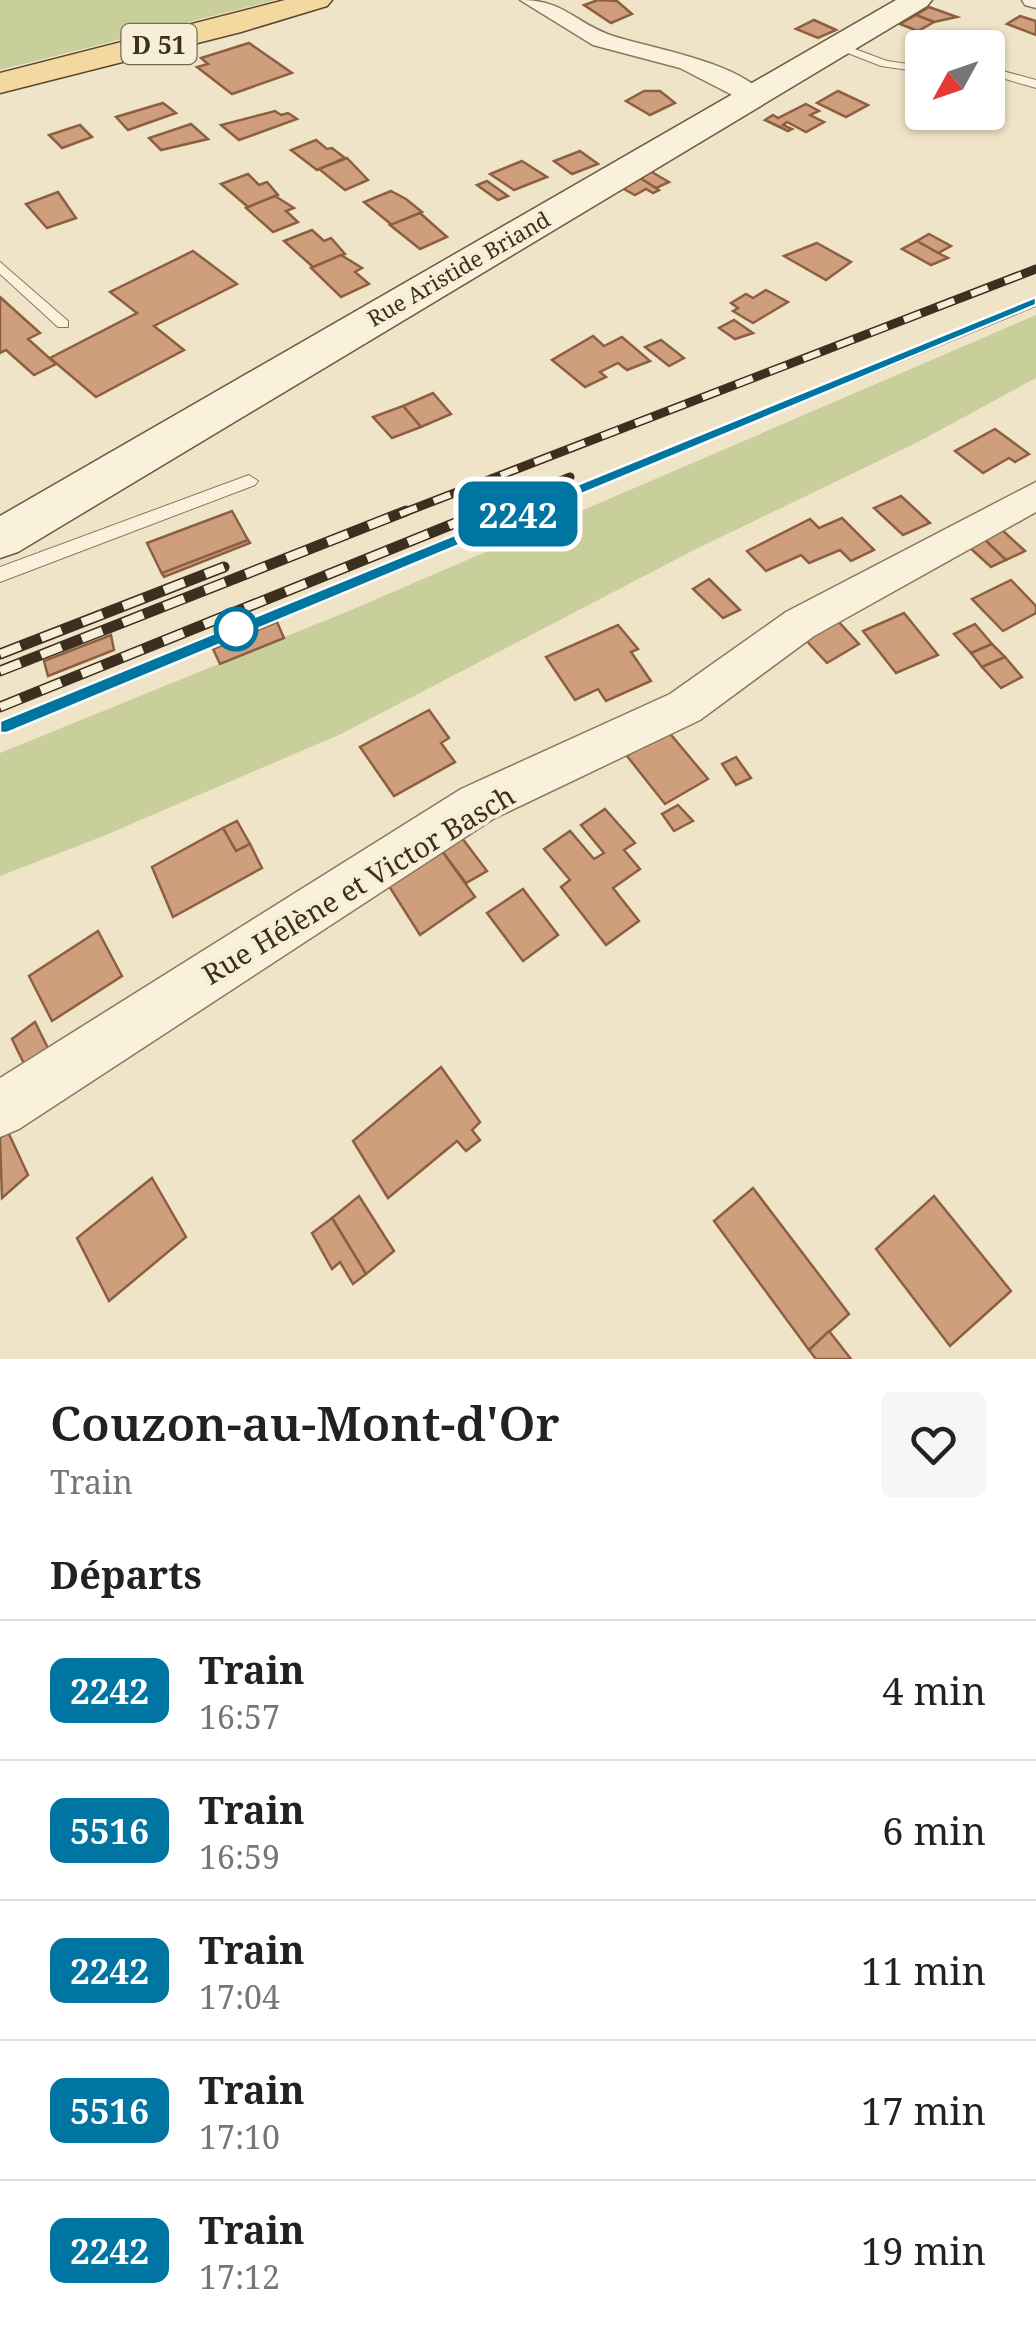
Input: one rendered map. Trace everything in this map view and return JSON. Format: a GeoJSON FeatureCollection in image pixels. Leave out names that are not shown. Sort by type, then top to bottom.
{"type":"FeatureCollection","features":[{"type":"Feature","properties":{"kind":"main road","name":"D 51"},"geometry":{"type":"LineString","coordinates":[[0,83],[230,26],[317,0]]}},
{"type":"Feature","properties":{"kind":"street"},"geometry":{"type":"LineString","coordinates":[[531,0],[601,40],[689,63],[753,96]]}},
{"type":"Feature","properties":{"kind":"street","name":"Rue Aristide Briand"},"geometry":{"type":"LineString","coordinates":[[0,539],[918,0]]}},
{"type":"Feature","properties":{"kind":"street","name":"Rue Hélène et Victor Basch"},"geometry":{"type":"LineString","coordinates":[[0,1110],[477,804],[685,707],[800,624],[1036,495]]}},
{"type":"Feature","properties":{"kind":"lane"},"geometry":{"type":"LineString","coordinates":[[838,46],[885,64],[905,67]]}},
{"type":"Feature","properties":{"kind":"lane"},"geometry":{"type":"LineString","coordinates":[[1005,76],[1036,84]]}},
{"type":"Feature","properties":{"kind":"lane"},"geometry":{"type":"LineString","coordinates":[[0,266],[63,324]]}},
{"type":"Feature","properties":{"kind":"lane"},"geometry":{"type":"LineString","coordinates":[[0,575],[249,480]]}},
{"type":"Feature","properties":{"kind":"green space"},"geometry":{"type":"Polygon","coordinates":[[[0,0],[276,0],[0,70],[0,0]]]}},
{"type":"Feature","properties":{"kind":"green space"},"geometry":{"type":"Polygon","coordinates":[[[1036,315],[1036,378],[918,442],[696,549],[341,734],[0,876],[0,753],[351,610],[1036,315]]]}},
{"type":"Feature","properties":{"kind":"building"},"geometry":{"type":"Polygon","coordinates":[[[598,0],[617,1],[632,14],[611,23],[584,5],[598,0]]]}},
{"type":"Feature","properties":{"kind":"building"},"geometry":{"type":"Polygon","coordinates":[[[929,7],[957,17],[934,22],[916,15],[929,7]]]}},
{"type":"Feature","properties":{"kind":"building"},"geometry":{"type":"Polygon","coordinates":[[[916,15],[934,22],[920,30],[900,24],[916,15]]]}},
{"type":"Feature","properties":{"kind":"building"},"geometry":{"type":"Polygon","coordinates":[[[1020,16],[1036,21],[1036,35],[1007,24],[1020,16]]]}},
{"type":"Feature","properties":{"kind":"building"},"geometry":{"type":"Polygon","coordinates":[[[814,20],[836,30],[818,38],[796,29],[814,20]]]}},
{"type":"Feature","properties":{"kind":"building"},"geometry":{"type":"Polygon","coordinates":[[[249,43],[292,73],[232,94],[197,67],[208,64],[201,58],[249,43]]]}},
{"type":"Feature","properties":{"kind":"building"},"geometry":{"type":"Polygon","coordinates":[[[644,91],[660,91],[675,103],[650,115],[626,101],[644,91]]]}},
{"type":"Feature","properties":{"kind":"building"},"geometry":{"type":"Polygon","coordinates":[[[838,91],[868,105],[846,117],[817,103],[838,91]]]}},
{"type":"Feature","properties":{"kind":"building"},"geometry":{"type":"Polygon","coordinates":[[[163,103],[176,113],[128,130],[116,117],[163,103]]]}},
{"type":"Feature","properties":{"kind":"building"},"geometry":{"type":"Polygon","coordinates":[[[806,104],[819,111],[810,115],[824,122],[806,132],[787,122],[783,125],[792,129],[788,131],[765,120],[773,115],[778,118],[806,104]]]}},
{"type":"Feature","properties":{"kind":"building"},"geometry":{"type":"Polygon","coordinates":[[[275,111],[297,119],[239,140],[221,125],[275,111]]]}},
{"type":"Feature","properties":{"kind":"building"},"geometry":{"type":"Polygon","coordinates":[[[191,124],[208,139],[161,150],[149,138],[191,124]]]}},
{"type":"Feature","properties":{"kind":"building"},"geometry":{"type":"Polygon","coordinates":[[[80,125],[92,137],[62,148],[49,135],[80,125]]]}},
{"type":"Feature","properties":{"kind":"building"},"geometry":{"type":"Polygon","coordinates":[[[316,140],[345,158],[317,170],[291,150],[316,140]]]}},
{"type":"Feature","properties":{"kind":"building"},"geometry":{"type":"Polygon","coordinates":[[[580,151],[598,164],[572,174],[554,161],[580,151]]]}},
{"type":"Feature","properties":{"kind":"building"},"geometry":{"type":"Polygon","coordinates":[[[347,158],[368,180],[345,190],[319,169],[347,158]]]}},
{"type":"Feature","properties":{"kind":"building"},"geometry":{"type":"Polygon","coordinates":[[[522,161],[547,177],[514,190],[490,174],[522,161]]]}},
{"type":"Feature","properties":{"kind":"building"},"geometry":{"type":"Polygon","coordinates":[[[650,171],[669,182],[656,188],[640,178],[650,171]]]}},
{"type":"Feature","properties":{"kind":"building"},"geometry":{"type":"Polygon","coordinates":[[[248,174],[259,185],[267,182],[278,195],[248,207],[221,184],[248,174]]]}},
{"type":"Feature","properties":{"kind":"building"},"geometry":{"type":"Polygon","coordinates":[[[640,178],[659,190],[653,193],[646,189],[635,195],[622,188],[640,178]]]}},
{"type":"Feature","properties":{"kind":"building"},"geometry":{"type":"Polygon","coordinates":[[[487,181],[508,196],[498,200],[477,185],[487,181]]]}},
{"type":"Feature","properties":{"kind":"building"},"geometry":{"type":"Polygon","coordinates":[[[391,191],[422,212],[392,225],[364,202],[391,191]]]}},
{"type":"Feature","properties":{"kind":"building"},"geometry":{"type":"Polygon","coordinates":[[[58,192],[76,218],[47,228],[26,204],[58,192]]]}},
{"type":"Feature","properties":{"kind":"building"},"geometry":{"type":"Polygon","coordinates":[[[275,196],[294,208],[286,211],[298,222],[273,232],[246,208],[275,196]]]}},
{"type":"Feature","properties":{"kind":"building"},"geometry":{"type":"Polygon","coordinates":[[[420,213],[447,237],[420,249],[390,225],[420,213]]]}},
{"type":"Feature","properties":{"kind":"building"},"geometry":{"type":"Polygon","coordinates":[[[312,230],[324,241],[331,238],[345,254],[313,267],[284,241],[312,230]]]}},
{"type":"Feature","properties":{"kind":"building"},"geometry":{"type":"Polygon","coordinates":[[[929,234],[951,246],[938,253],[917,241],[929,234]]]}},
{"type":"Feature","properties":{"kind":"building"},"geometry":{"type":"Polygon","coordinates":[[[917,241],[948,258],[931,265],[902,249],[917,241]]]}},
{"type":"Feature","properties":{"kind":"building"},"geometry":{"type":"Polygon","coordinates":[[[817,243],[851,262],[826,280],[784,256],[817,243]]]}},
{"type":"Feature","properties":{"kind":"building"},"geometry":{"type":"Polygon","coordinates":[[[193,251],[237,284],[154,326],[184,350],[96,397],[50,358],[137,313],[110,292],[193,251]]]}},
{"type":"Feature","properties":{"kind":"building"},"geometry":{"type":"Polygon","coordinates":[[[341,255],[362,268],[355,272],[369,284],[341,297],[311,268],[341,255]]]}},
{"type":"Feature","properties":{"kind":"building"},"geometry":{"type":"Polygon","coordinates":[[[766,290],[788,302],[753,323],[733,311],[738,308],[731,303],[746,294],[753,298],[766,290]]]}},
{"type":"Feature","properties":{"kind":"building"},"geometry":{"type":"Polygon","coordinates":[[[0,297],[40,333],[28,339],[56,364],[34,375],[6,350],[0,353],[0,297]]]}},
{"type":"Feature","properties":{"kind":"building"},"geometry":{"type":"Polygon","coordinates":[[[734,320],[753,333],[735,339],[719,328],[734,320]]]}},
{"type":"Feature","properties":{"kind":"building"},"geometry":{"type":"Polygon","coordinates":[[[593,336],[604,346],[622,337],[650,361],[627,370],[618,363],[600,372],[606,377],[585,387],[552,360],[593,336]]]}},
{"type":"Feature","properties":{"kind":"building"},"geometry":{"type":"Polygon","coordinates":[[[661,340],[684,358],[669,366],[645,347],[661,340]]]}},
{"type":"Feature","properties":{"kind":"building"},"geometry":{"type":"Polygon","coordinates":[[[433,393],[451,414],[421,427],[403,406],[433,393]]]}},
{"type":"Feature","properties":{"kind":"building"},"geometry":{"type":"Polygon","coordinates":[[[403,406],[421,427],[392,438],[373,417],[403,406]]]}},
{"type":"Feature","properties":{"kind":"building"},"geometry":{"type":"Polygon","coordinates":[[[995,429],[1029,454],[1015,462],[1009,458],[983,473],[955,451],[995,429]]]}},
{"type":"Feature","properties":{"kind":"building"},"geometry":{"type":"Polygon","coordinates":[[[901,496],[930,523],[903,535],[874,508],[901,496]]]}},
{"type":"Feature","properties":{"kind":"building"},"geometry":{"type":"Polygon","coordinates":[[[232,511],[248,540],[162,574],[147,543],[232,511]]]}},
{"type":"Feature","properties":{"kind":"building"},"geometry":{"type":"Polygon","coordinates":[[[842,518],[874,550],[851,561],[840,550],[809,563],[801,555],[766,571],[747,551],[810,519],[819,528],[842,518]]]}},
{"type":"Feature","properties":{"kind":"building"},"geometry":{"type":"Polygon","coordinates":[[[1001,529],[1025,551],[1006,560],[984,539],[1001,529]]]}},
{"type":"Feature","properties":{"kind":"building"},"geometry":{"type":"Polygon","coordinates":[[[984,539],[1006,560],[991,567],[969,547],[984,539]]]}},
{"type":"Feature","properties":{"kind":"building"},"geometry":{"type":"Polygon","coordinates":[[[248,540],[250,543],[164,577],[162,573],[248,540]]]}},
{"type":"Feature","properties":{"kind":"building"},"geometry":{"type":"Polygon","coordinates":[[[709,579],[740,610],[723,618],[693,589],[709,579]]]}},
{"type":"Feature","properties":{"kind":"building"},"geometry":{"type":"Polygon","coordinates":[[[1011,580],[1036,606],[1036,613],[1003,631],[972,599],[1011,580]]]}},
{"type":"Feature","properties":{"kind":"building"},"geometry":{"type":"Polygon","coordinates":[[[904,613],[938,655],[896,673],[863,631],[904,613]]]}},
{"type":"Feature","properties":{"kind":"building"},"geometry":{"type":"Polygon","coordinates":[[[837,620],[859,644],[827,663],[804,638],[837,620]]]}},
{"type":"Feature","properties":{"kind":"building"},"geometry":{"type":"Polygon","coordinates":[[[277,622],[284,638],[220,664],[213,649],[277,622]]]}},
{"type":"Feature","properties":{"kind":"building"},"geometry":{"type":"Polygon","coordinates":[[[975,624],[992,644],[971,653],[954,634],[975,624]]]}},
{"type":"Feature","properties":{"kind":"building"},"geometry":{"type":"Polygon","coordinates":[[[618,625],[638,649],[631,652],[651,681],[606,701],[598,689],[575,700],[546,657],[618,625]]]}},
{"type":"Feature","properties":{"kind":"building"},"geometry":{"type":"Polygon","coordinates":[[[111,635],[114,650],[48,676],[44,661],[111,635]]]}},
{"type":"Feature","properties":{"kind":"building"},"geometry":{"type":"Polygon","coordinates":[[[992,644],[1005,657],[982,667],[971,653],[992,644]]]}},
{"type":"Feature","properties":{"kind":"building"},"geometry":{"type":"Polygon","coordinates":[[[1005,657],[1022,677],[1001,688],[982,667],[1005,657]]]}},
{"type":"Feature","properties":{"kind":"building"},"geometry":{"type":"Polygon","coordinates":[[[429,710],[449,738],[441,743],[455,762],[394,796],[360,747],[429,710]]]}},
{"type":"Feature","properties":{"kind":"building"},"geometry":{"type":"Polygon","coordinates":[[[667,730],[708,779],[665,804],[627,756],[667,730]]]}},
{"type":"Feature","properties":{"kind":"building"},"geometry":{"type":"Polygon","coordinates":[[[736,757],[751,778],[736,785],[722,764],[736,757]]]}},
{"type":"Feature","properties":{"kind":"building"},"geometry":{"type":"Polygon","coordinates":[[[678,805],[693,821],[674,831],[662,814],[678,805]]]}},
{"type":"Feature","properties":{"kind":"building"},"geometry":{"type":"Polygon","coordinates":[[[605,809],[635,843],[624,850],[640,869],[613,888],[639,921],[606,945],[561,887],[570,880],[544,849],[570,831],[594,859],[604,853],[581,825],[605,809]]]}},
{"type":"Feature","properties":{"kind":"building"},"geometry":{"type":"Polygon","coordinates":[[[237,821],[250,844],[236,851],[223,828],[237,821]]]}},
{"type":"Feature","properties":{"kind":"building"},"geometry":{"type":"Polygon","coordinates":[[[223,828],[236,851],[250,844],[262,868],[173,917],[152,867],[223,828]]]}},
{"type":"Feature","properties":{"kind":"building"},"geometry":{"type":"Polygon","coordinates":[[[462,838],[487,871],[466,883],[442,851],[462,838]]]}},
{"type":"Feature","properties":{"kind":"building"},"geometry":{"type":"Polygon","coordinates":[[[442,851],[475,897],[420,935],[389,886],[442,851]]]}},
{"type":"Feature","properties":{"kind":"building"},"geometry":{"type":"Polygon","coordinates":[[[523,889],[558,935],[523,961],[487,913],[523,889]]]}},
{"type":"Feature","properties":{"kind":"building"},"geometry":{"type":"Polygon","coordinates":[[[98,931],[122,976],[52,1021],[29,976],[98,931]]]}},
{"type":"Feature","properties":{"kind":"building"},"geometry":{"type":"Polygon","coordinates":[[[35,1022],[52,1056],[28,1072],[12,1039],[35,1022]]]}},
{"type":"Feature","properties":{"kind":"building"},"geometry":{"type":"Polygon","coordinates":[[[441,1067],[480,1122],[472,1130],[480,1140],[466,1151],[457,1141],[388,1198],[353,1141],[441,1067]]]}},
{"type":"Feature","properties":{"kind":"building"},"geometry":{"type":"Polygon","coordinates":[[[8,1132],[28,1175],[2,1198],[0,1138],[8,1132]]]}},
{"type":"Feature","properties":{"kind":"building"},"geometry":{"type":"Polygon","coordinates":[[[152,1178],[186,1237],[109,1301],[77,1238],[152,1178]]]}},
{"type":"Feature","properties":{"kind":"building"},"geometry":{"type":"Polygon","coordinates":[[[753,1188],[849,1314],[809,1350],[714,1221],[753,1188]]]}},
{"type":"Feature","properties":{"kind":"building"},"geometry":{"type":"Polygon","coordinates":[[[359,1196],[394,1251],[366,1274],[332,1218],[359,1196]]]}},
{"type":"Feature","properties":{"kind":"building"},"geometry":{"type":"Polygon","coordinates":[[[934,1196],[1011,1291],[950,1346],[876,1249],[934,1196]]]}},
{"type":"Feature","properties":{"kind":"building"},"geometry":{"type":"Polygon","coordinates":[[[332,1218],[366,1274],[353,1284],[340,1262],[332,1269],[312,1233],[332,1218]]]}},
{"type":"Feature","properties":{"kind":"building"},"geometry":{"type":"Polygon","coordinates":[[[829,1331],[851,1359],[816,1359],[809,1350],[829,1331]]]}},
{"type":"Feature","properties":{"kind":"railway"},"geometry":{"type":"LineString","coordinates":[[400,514],[1036,269]]}},
{"type":"Feature","properties":{"kind":"railway"},"geometry":{"type":"LineString","coordinates":[[520,514],[1036,302]]}},
{"type":"Feature","properties":{"kind":"railway"},"geometry":{"type":"LineString","coordinates":[[479,514],[570,477]]}},
{"type":"Feature","properties":{"kind":"railway"},"geometry":{"type":"LineString","coordinates":[[0,671],[406,511]]}},
{"type":"Feature","properties":{"kind":"railway"},"geometry":{"type":"LineString","coordinates":[[0,707],[485,511]]}},
{"type":"Feature","properties":{"kind":"railway"},"geometry":{"type":"LineString","coordinates":[[0,727],[526,511]]}},
{"type":"Feature","properties":{"kind":"railway"},"geometry":{"type":"LineString","coordinates":[[0,654],[224,567]]}},
{"type":"Feature","properties":{"kind":"train","name":"2242"},"geometry":{"type":"LineString","coordinates":[[0,727],[1036,301]]}}]}
